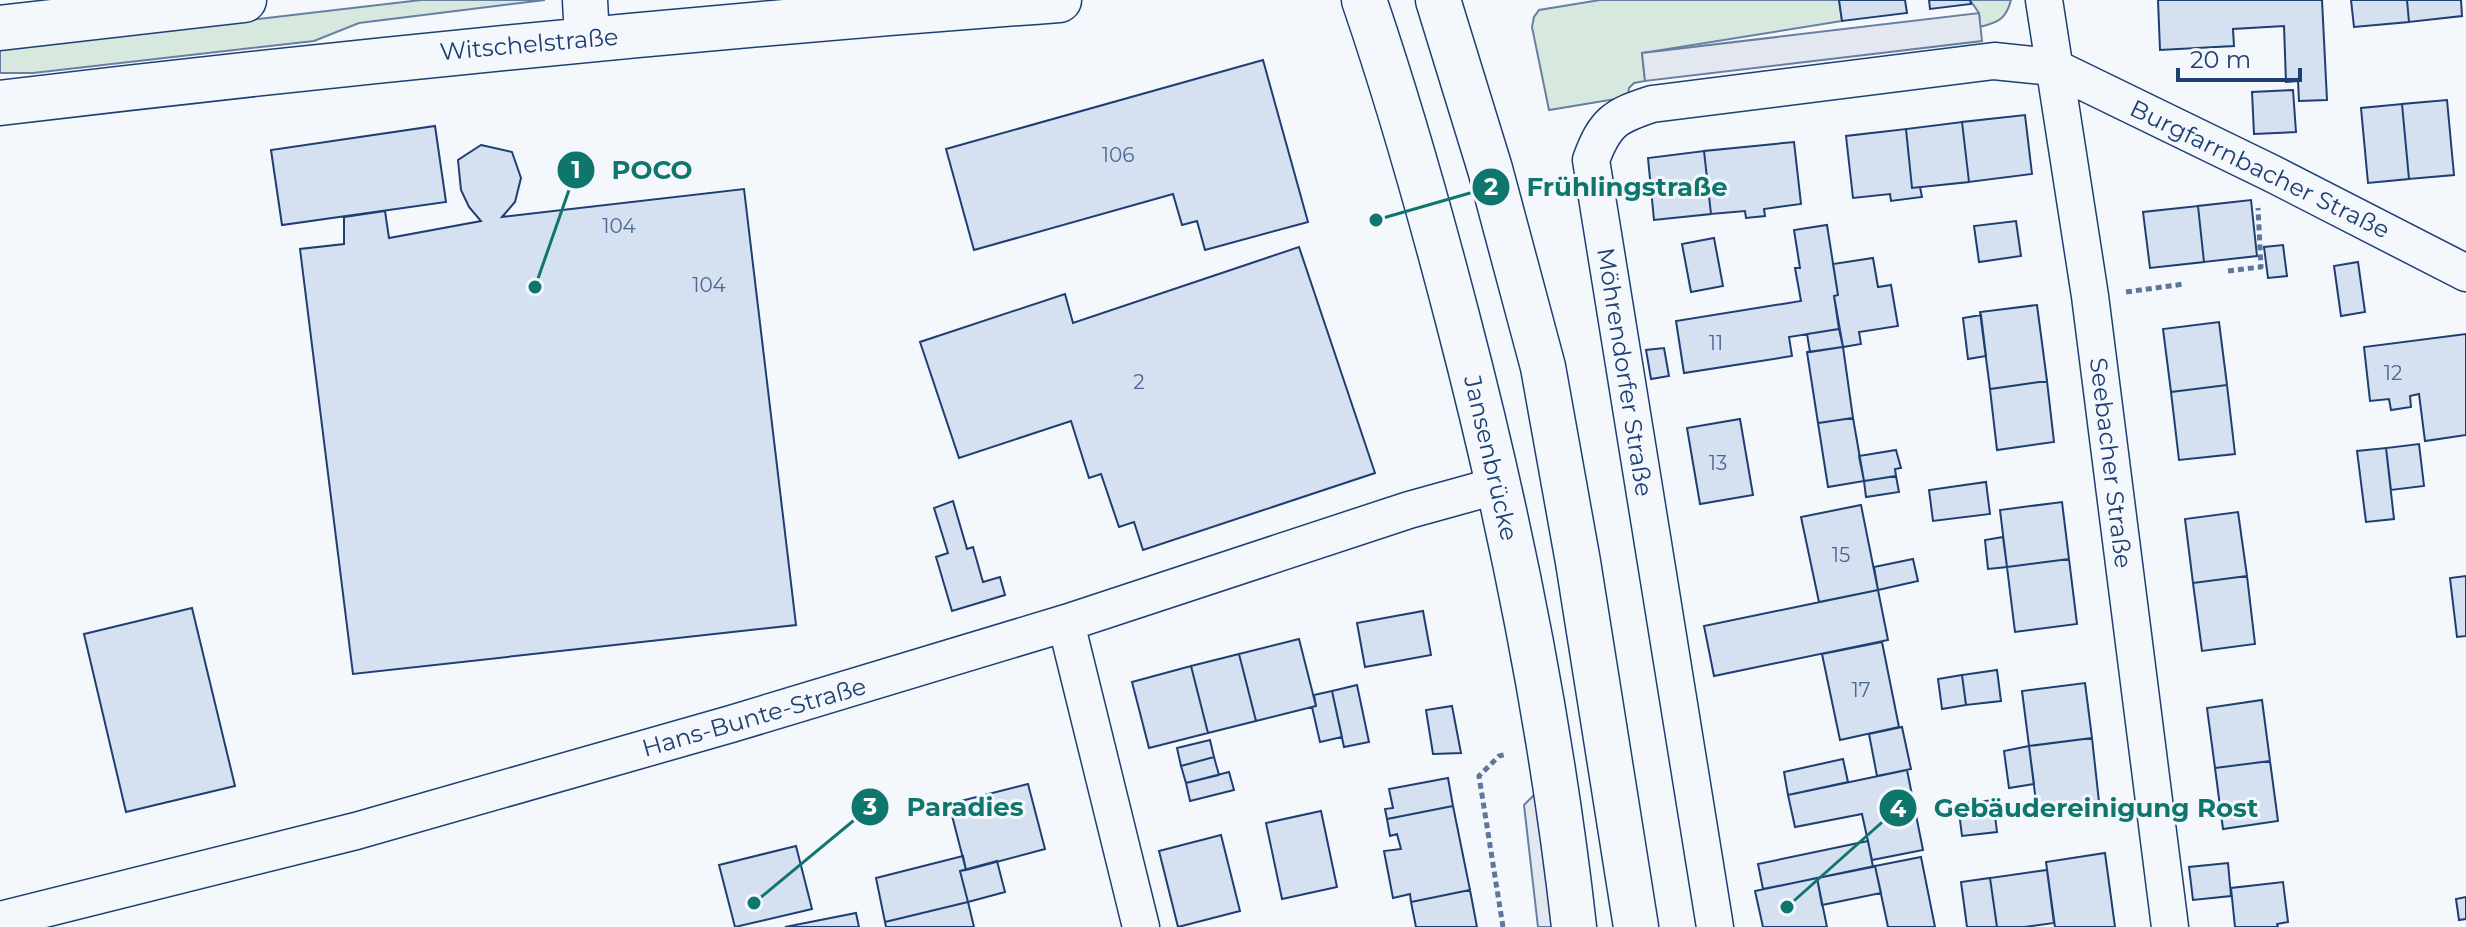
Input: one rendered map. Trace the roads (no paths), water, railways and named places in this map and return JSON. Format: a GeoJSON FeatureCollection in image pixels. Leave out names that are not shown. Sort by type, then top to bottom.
{"type":"FeatureCollection","features":[{"type":"Feature","properties":{"kind":"main road"},"geometry":{"type":"LineString","coordinates":[[0,28],[244,0]]}},
{"type":"Feature","properties":{"kind":"main road","name":"Witschelstraße"},"geometry":{"type":"LineString","coordinates":[[0,103],[379,59],[586,19],[1059,0]]}},
{"type":"Feature","properties":{"kind":"main road","name":"Jansenbrücke"},"geometry":{"type":"LineString","coordinates":[[1364,0],[1428,205],[1499,485],[1551,747],[1573,914]]}},
{"type":"Feature","properties":{"kind":"main road"},"geometry":{"type":"LineString","coordinates":[[1438,0],[1490,169],[1543,367],[1578,562],[1633,909]]}},
{"type":"Feature","properties":{"kind":"street","name":"Seebacher Straße"},"geometry":{"type":"LineString","coordinates":[[2044,0],[2090,296],[2170,927]]}},
{"type":"Feature","properties":{"kind":"street","name":"Möhrendorfer Straße"},"geometry":{"type":"LineString","coordinates":[[1715,927],[1591,160],[1600,136],[1621,114],[1652,104],[1994,61],[2053,67]]}},
{"type":"Feature","properties":{"kind":"street","name":"Burgfarrnbacher Straße"},"geometry":{"type":"LineString","coordinates":[[2053,67],[2273,174],[2466,273]]}},
{"type":"Feature","properties":{"kind":"street","name":"Hans-Bunte-Straße"},"geometry":{"type":"LineString","coordinates":[[0,920],[356,831],[731,724],[1066,623],[1409,510],[1499,485]]}},
{"type":"Feature","properties":{"kind":"street"},"geometry":{"type":"LineString","coordinates":[[1066,623],[1141,927]]}},
{"type":"Feature","properties":{"kind":"place","name":"Frühlingstraße"},"geometry":{"type":"Point","coordinates":[1376,220]}},
{"type":"Feature","properties":{"kind":"place","name":"POCO"},"geometry":{"type":"Point","coordinates":[535,287]}},
{"type":"Feature","properties":{"kind":"place","name":"Paradies"},"geometry":{"type":"Point","coordinates":[754,903]}},
{"type":"Feature","properties":{"kind":"place","name":"Gebäudereinigung Rost"},"geometry":{"type":"Point","coordinates":[1787,907]}}]}
